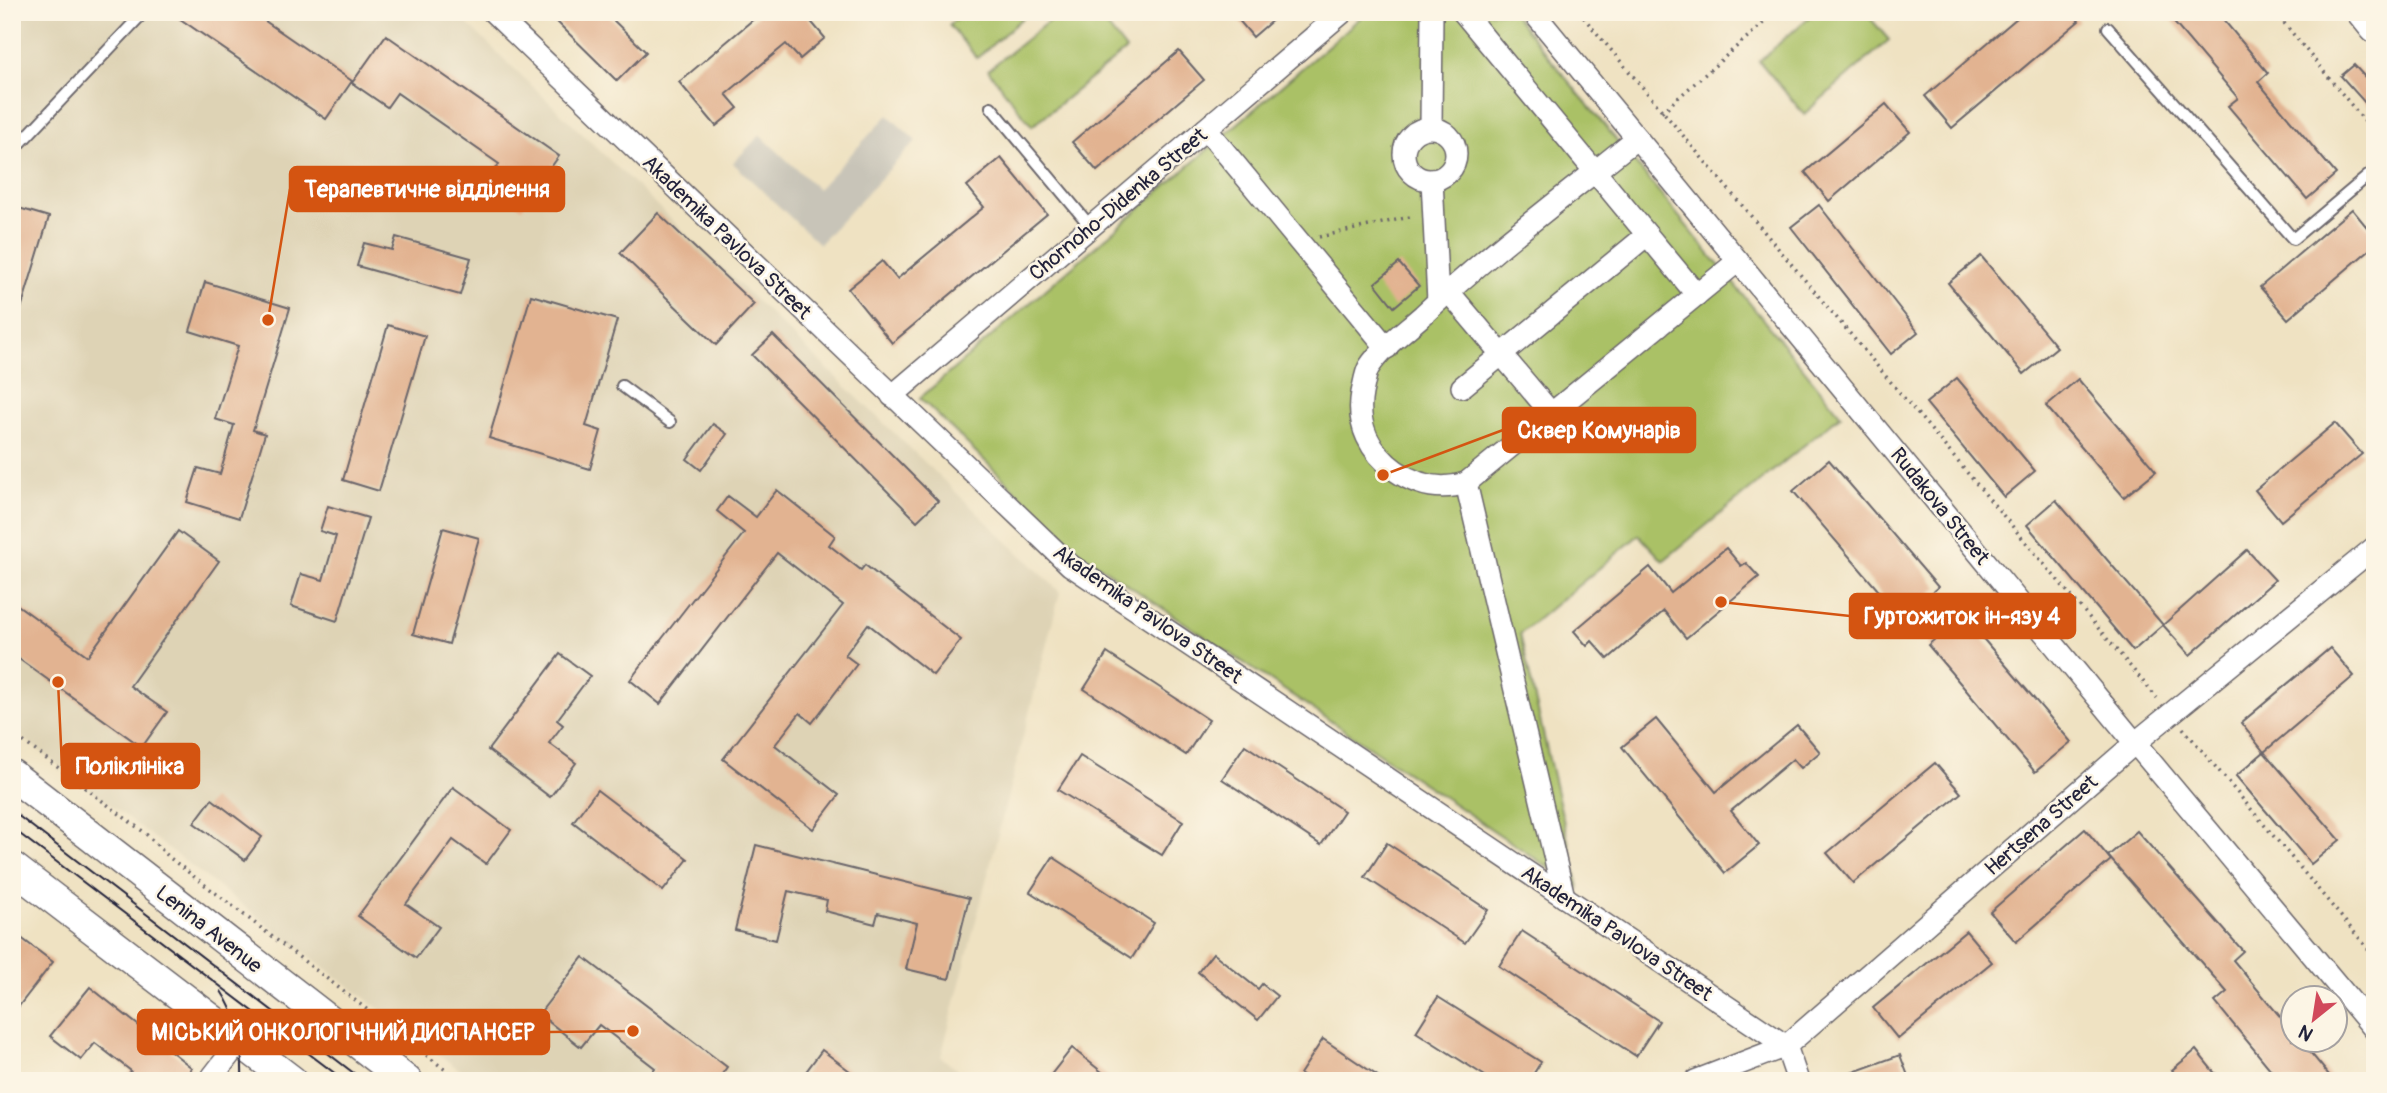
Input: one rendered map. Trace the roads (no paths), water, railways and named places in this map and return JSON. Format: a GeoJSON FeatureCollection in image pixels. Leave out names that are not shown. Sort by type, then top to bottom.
{"type":"FeatureCollection","features":[{"type":"Feature","properties":{"kind":"main road"},"geometry":{"type":"LineString","coordinates":[[2362,12],[2375,27]]}},
{"type":"Feature","properties":{"kind":"main road","name":"Lenina Avenue"},"geometry":{"type":"LineString","coordinates":[[12,775],[407,1081]]}},
{"type":"Feature","properties":{"kind":"main road"},"geometry":{"type":"LineString","coordinates":[[12,867],[292,1081]]}},
{"type":"Feature","properties":{"kind":"street","name":"Akademika Pavlova Street"},"geometry":{"type":"LineString","coordinates":[[493,12],[1070,565],[1786,1046]]}},
{"type":"Feature","properties":{"kind":"street","name":"Chornoho-Didenka Street"},"geometry":{"type":"LineString","coordinates":[[892,396],[1343,12]]}},
{"type":"Feature","properties":{"kind":"street"},"geometry":{"type":"LineString","coordinates":[[1431,127],[1432,12]]}},
{"type":"Feature","properties":{"kind":"street"},"geometry":{"type":"LineString","coordinates":[[1463,12],[1696,295]]}},
{"type":"Feature","properties":{"kind":"street","name":"Rudakova Street"},"geometry":{"type":"LineString","coordinates":[[1533,12],[2375,1030]]}},
{"type":"Feature","properties":{"kind":"street"},"geometry":{"type":"LineString","coordinates":[[1431,127],[1444,131],[1456,147],[1456,159],[1449,172],[1432,180],[1414,174],[1408,168],[1404,154],[1411,136],[1431,127]]}},
{"type":"Feature","properties":{"kind":"street"},"geometry":{"type":"LineString","coordinates":[[1206,129],[1387,348]]}},
{"type":"Feature","properties":{"kind":"street"},"geometry":{"type":"LineString","coordinates":[[1637,138],[1443,296],[1369,368],[1359,407],[1363,429],[1372,449],[1404,477],[1427,486],[1448,489],[1466,483],[1738,261]]}},
{"type":"Feature","properties":{"kind":"street"},"geometry":{"type":"LineString","coordinates":[[1432,180],[1443,296],[1501,354],[1551,413]]}},
{"type":"Feature","properties":{"kind":"street"},"geometry":{"type":"LineString","coordinates":[[1462,387],[1647,235]]}},
{"type":"Feature","properties":{"kind":"street"},"geometry":{"type":"LineString","coordinates":[[1466,483],[1563,897]]}},
{"type":"Feature","properties":{"kind":"street","name":"Hertsena Street"},"geometry":{"type":"LineString","coordinates":[[1695,1081],[1786,1046],[2135,743],[2375,547]]}},
{"type":"Feature","properties":{"kind":"street"},"geometry":{"type":"LineString","coordinates":[[209,1081],[240,1041]]}},
{"type":"Feature","properties":{"kind":"street"},"geometry":{"type":"LineString","coordinates":[[1786,1046],[1798,1081]]}},
{"type":"Feature","properties":{"kind":"lane"},"geometry":{"type":"LineString","coordinates":[[12,152],[144,12]]}},
{"type":"Feature","properties":{"kind":"lane"},"geometry":{"type":"LineString","coordinates":[[2108,29],[2293,239],[2375,170]]}},
{"type":"Feature","properties":{"kind":"lane"},"geometry":{"type":"LineString","coordinates":[[991,107],[1091,227]]}},
{"type":"Feature","properties":{"kind":"lane"},"geometry":{"type":"LineString","coordinates":[[622,387],[670,422]]}},
{"type":"Feature","properties":{"kind":"tram line"},"geometry":{"type":"LineString","coordinates":[[12,811],[364,1081]]}},
{"type":"Feature","properties":{"kind":"tram line"},"geometry":{"type":"LineString","coordinates":[[12,828],[345,1081]]}},
{"type":"Feature","properties":{"kind":"tram line"},"geometry":{"type":"LineString","coordinates":[[221,991],[239,1034],[242,1081]]}},
{"type":"Feature","properties":{"kind":"place","name":"Терапевтичне відділення"},"geometry":{"type":"Point","coordinates":[268,320]}},
{"type":"Feature","properties":{"kind":"place","name":"Сквер Комунарів"},"geometry":{"type":"Point","coordinates":[1383,475]}},
{"type":"Feature","properties":{"kind":"place","name":"Гуртожиток ін-язу 4"},"geometry":{"type":"Point","coordinates":[1721,602]}},
{"type":"Feature","properties":{"kind":"place","name":"Поліклініка"},"geometry":{"type":"Point","coordinates":[58,682]}},
{"type":"Feature","properties":{"kind":"place","name":"МІСЬКИЙ ОНКОЛОГІЧНИЙ ДИСПАНСЕР"},"geometry":{"type":"Point","coordinates":[633,1031]}}]}
